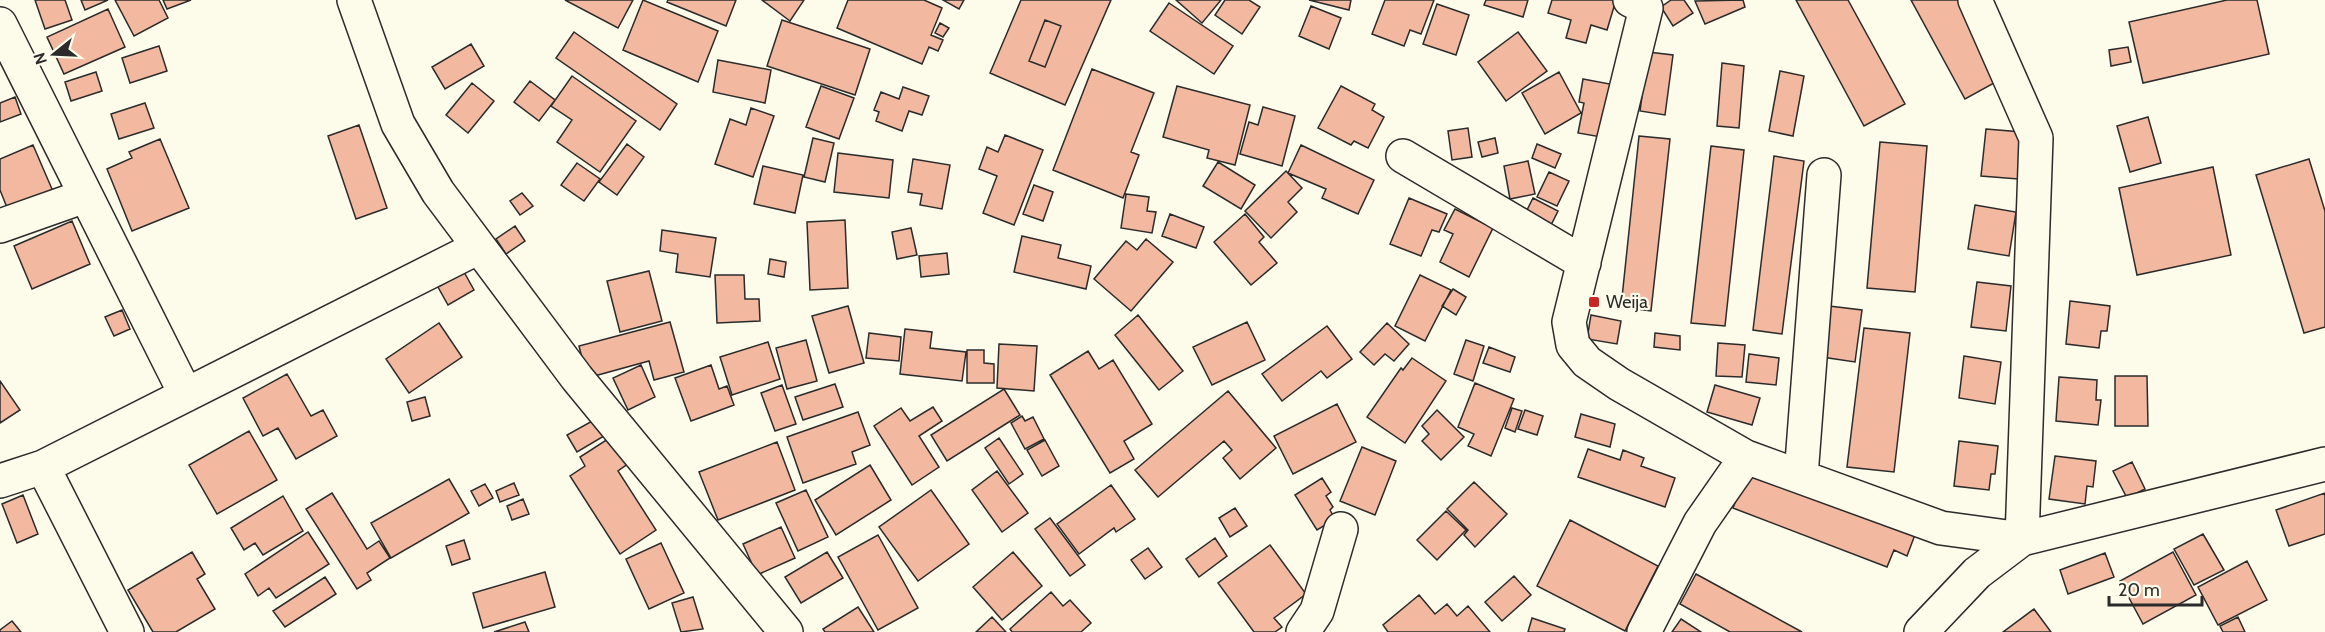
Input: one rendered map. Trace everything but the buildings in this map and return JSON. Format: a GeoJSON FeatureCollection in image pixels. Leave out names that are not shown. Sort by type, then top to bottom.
{"type":"FeatureCollection","features":[{"type":"Feature","properties":{"kind":"street"},"geometry":{"type":"LineString","coordinates":[[354,0],[398,124],[438,192],[577,378],[786,632]]}},
{"type":"Feature","properties":{"kind":"street"},"geometry":{"type":"LineString","coordinates":[[1630,0],[1646,8],[1569,322],[1573,345],[1580,354],[1587,362],[1619,384],[1746,457],[1941,528],[2022,539],[2325,464]]}},
{"type":"Feature","properties":{"kind":"street"},"geometry":{"type":"LineString","coordinates":[[1975,0],[2036,138],[2022,539]]}},
{"type":"Feature","properties":{"kind":"street"},"geometry":{"type":"LineString","coordinates":[[0,24],[186,395]]}},
{"type":"Feature","properties":{"kind":"street"},"geometry":{"type":"LineString","coordinates":[[1403,156],[1584,263]]}},
{"type":"Feature","properties":{"kind":"street"},"geometry":{"type":"LineString","coordinates":[[1801,476],[1824,175]]}},
{"type":"Feature","properties":{"kind":"street"},"geometry":{"type":"LineString","coordinates":[[0,226],[86,196]]}},
{"type":"Feature","properties":{"kind":"street"},"geometry":{"type":"LineString","coordinates":[[0,481],[42,468],[479,247]]}},
{"type":"Feature","properties":{"kind":"street"},"geometry":{"type":"LineString","coordinates":[[1644,632],[1700,523],[1746,457]]}},
{"type":"Feature","properties":{"kind":"street"},"geometry":{"type":"LineString","coordinates":[[42,468],[127,632]]}},
{"type":"Feature","properties":{"kind":"street"},"geometry":{"type":"LineString","coordinates":[[1303,632],[1317,611],[1341,529]]}},
{"type":"Feature","properties":{"kind":"street"},"geometry":{"type":"LineString","coordinates":[[1921,632],[1977,573],[2022,539]]}},
{"type":"Feature","properties":{"kind":"place","name":"Weija"},"geometry":{"type":"Point","coordinates":[1594,302]}}]}
